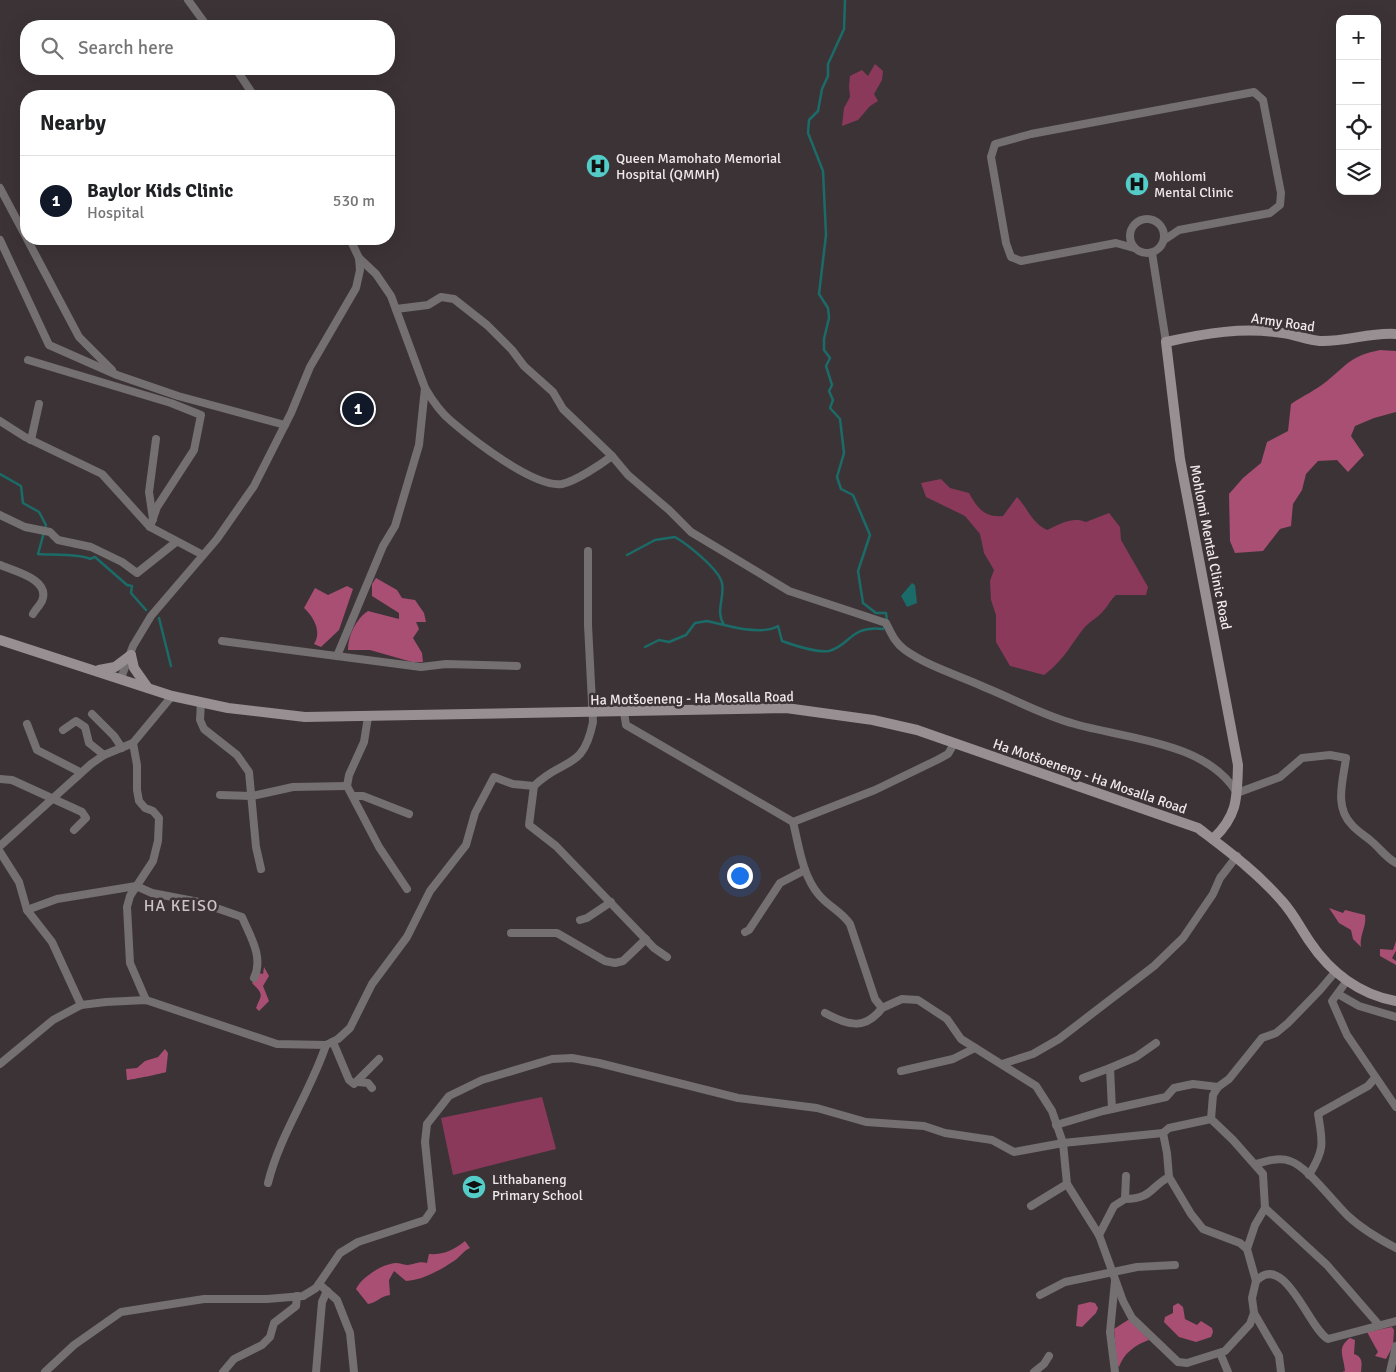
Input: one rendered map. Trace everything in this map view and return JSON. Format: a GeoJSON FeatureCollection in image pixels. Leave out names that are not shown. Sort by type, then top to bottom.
{"type":"FeatureCollection","features":[{"type":"Feature","properties":{"kind":"main road","name":"Army Road"},"geometry":{"type":"LineString","coordinates":[[1166,342],[1236,329],[1284,333],[1318,341],[1339,340],[1383,333],[1396,334]]}},
{"type":"Feature","properties":{"kind":"main road","name":"Mohlomi Mental Clinic Road"},"geometry":{"type":"LineString","coordinates":[[1166,342],[1180,459],[1238,765],[1238,793],[1234,812],[1223,829],[1213,839]]}},
{"type":"Feature","properties":{"kind":"main road","name":"Ha Motšoeneng - Ha Mosalla Road"},"geometry":{"type":"LineString","coordinates":[[0,641],[121,678],[172,696],[228,708],[305,717],[786,708],[873,720],[917,730],[1198,828],[1237,856],[1283,902],[1312,945],[1346,982],[1383,999],[1396,1001]]}},
{"type":"Feature","properties":{"kind":"main road"},"geometry":{"type":"LineString","coordinates":[[95,670],[115,667],[131,654],[134,668],[148,688]]}},
{"type":"Feature","properties":{"kind":"street"},"geometry":{"type":"LineString","coordinates":[[188,0],[203,20]]}},
{"type":"Feature","properties":{"kind":"street"},"geometry":{"type":"LineString","coordinates":[[240,75],[250,90]]}},
{"type":"Feature","properties":{"kind":"street"},"geometry":{"type":"LineString","coordinates":[[1254,92],[1262,100],[1281,193],[1280,205],[1270,213],[1179,230],[1164,240],[1161,246],[1152,253],[1142,253],[1134,248],[1116,243],[1022,260],[1011,257],[1006,243],[991,157],[995,144],[1031,134],[1254,92]]}},
{"type":"Feature","properties":{"kind":"street"},"geometry":{"type":"LineString","coordinates":[[0,188],[20,225]]}},
{"type":"Feature","properties":{"kind":"street"},"geometry":{"type":"LineString","coordinates":[[1134,248],[1130,231],[1137,222],[1143,219],[1149,219],[1163,228],[1164,240]]}},
{"type":"Feature","properties":{"kind":"street"},"geometry":{"type":"LineString","coordinates":[[0,240],[49,345],[117,376],[178,396],[285,425]]}},
{"type":"Feature","properties":{"kind":"street"},"geometry":{"type":"LineString","coordinates":[[31,245],[79,337],[117,376]]}},
{"type":"Feature","properties":{"kind":"street"},"geometry":{"type":"LineString","coordinates":[[121,678],[151,616],[217,539],[254,486],[285,425],[310,367],[356,288],[360,270],[359,258],[353,245]]}},
{"type":"Feature","properties":{"kind":"street","name":"Mohlomi Mental Clinic Road"},"geometry":{"type":"LineString","coordinates":[[1152,253],[1166,342]]}},
{"type":"Feature","properties":{"kind":"street"},"geometry":{"type":"LineString","coordinates":[[359,258],[376,274],[391,296],[425,388],[450,420],[468,435],[513,466],[548,483],[562,484],[573,480],[612,456]]}},
{"type":"Feature","properties":{"kind":"street"},"geometry":{"type":"LineString","coordinates":[[396,309],[428,305],[441,297],[454,299],[468,308],[512,350],[524,366],[553,392],[563,409],[612,456],[628,475],[669,510],[691,532],[789,591],[886,622],[893,638],[904,650],[933,666],[1074,724],[1161,744],[1180,751],[1223,774],[1238,793],[1280,777],[1302,758],[1330,755],[1346,758],[1340,804],[1346,818],[1352,826],[1372,841],[1386,857],[1396,863]]}},
{"type":"Feature","properties":{"kind":"street"},"geometry":{"type":"LineString","coordinates":[[28,360],[171,403],[201,414],[194,450],[157,507],[150,527]]}},
{"type":"Feature","properties":{"kind":"street"},"geometry":{"type":"LineString","coordinates":[[337,656],[400,508],[418,445],[425,388]]}},
{"type":"Feature","properties":{"kind":"street"},"geometry":{"type":"LineString","coordinates":[[31,440],[39,404]]}},
{"type":"Feature","properties":{"kind":"street"},"geometry":{"type":"LineString","coordinates":[[0,421],[31,440],[102,474],[150,527],[203,555]]}},
{"type":"Feature","properties":{"kind":"street"},"geometry":{"type":"LineString","coordinates":[[153,518],[149,492],[156,439]]}},
{"type":"Feature","properties":{"kind":"street"},"geometry":{"type":"LineString","coordinates":[[0,516],[25,527],[50,532],[58,540],[91,546],[122,562],[137,573],[176,542]]}},
{"type":"Feature","properties":{"kind":"street"},"geometry":{"type":"LineString","coordinates":[[588,551],[588,625],[592,713],[590,735],[587,746],[580,757],[570,765],[544,775],[534,786],[529,825],[556,846],[646,939],[667,957]]}},
{"type":"Feature","properties":{"kind":"street"},"geometry":{"type":"LineString","coordinates":[[0,565],[29,577],[40,584],[44,592],[42,600],[32,614]]}},
{"type":"Feature","properties":{"kind":"street"},"geometry":{"type":"LineString","coordinates":[[222,641],[421,667],[446,664],[517,666]]}},
{"type":"Feature","properties":{"kind":"street"},"geometry":{"type":"LineString","coordinates":[[0,846],[80,772],[104,755],[133,743],[172,696]]}},
{"type":"Feature","properties":{"kind":"street"},"geometry":{"type":"LineString","coordinates":[[201,702],[200,720],[204,729],[237,755],[249,772],[256,846],[261,869]]}},
{"type":"Feature","properties":{"kind":"street"},"geometry":{"type":"LineString","coordinates":[[624,712],[626,725],[793,822],[805,870],[821,897],[843,914],[850,924],[875,999],[882,1008]]}},
{"type":"Feature","properties":{"kind":"street"},"geometry":{"type":"LineString","coordinates":[[92,714],[114,736],[122,748]]}},
{"type":"Feature","properties":{"kind":"street"},"geometry":{"type":"LineString","coordinates":[[368,717],[364,742],[349,775],[347,786],[354,796],[379,847],[406,889]]}},
{"type":"Feature","properties":{"kind":"street"},"geometry":{"type":"LineString","coordinates":[[63,730],[76,722],[85,727],[89,743],[104,755]]}},
{"type":"Feature","properties":{"kind":"street"},"geometry":{"type":"LineString","coordinates":[[27,724],[37,750],[80,772]]}},
{"type":"Feature","properties":{"kind":"street"},"geometry":{"type":"LineString","coordinates":[[133,743],[137,765],[139,801],[159,818],[158,841],[154,861],[130,896],[127,907],[130,963],[146,1000]]}},
{"type":"Feature","properties":{"kind":"street"},"geometry":{"type":"LineString","coordinates":[[793,822],[875,790],[937,760],[948,754],[954,744]]}},
{"type":"Feature","properties":{"kind":"street"},"geometry":{"type":"LineString","coordinates":[[268,1182],[284,1135],[329,1044],[350,1028],[372,984],[407,937],[430,891],[463,851],[475,813],[494,777],[513,784],[534,786]]}},
{"type":"Feature","properties":{"kind":"street"},"geometry":{"type":"LineString","coordinates":[[0,779],[12,780],[82,812],[86,818],[74,830]]}},
{"type":"Feature","properties":{"kind":"street"},"geometry":{"type":"LineString","coordinates":[[220,795],[252,796],[293,786],[347,786]]}},
{"type":"Feature","properties":{"kind":"street"},"geometry":{"type":"LineString","coordinates":[[354,796],[363,796],[409,814]]}},
{"type":"Feature","properties":{"kind":"street"},"geometry":{"type":"LineString","coordinates":[[0,834],[7,840]]}},
{"type":"Feature","properties":{"kind":"street"},"geometry":{"type":"LineString","coordinates":[[0,852],[19,882],[27,910],[52,942],[81,1005]]}},
{"type":"Feature","properties":{"kind":"street"},"geometry":{"type":"LineString","coordinates":[[1002,1064],[1033,1054],[1059,1039],[1154,966],[1184,938],[1213,894],[1220,878],[1237,856]]}},
{"type":"Feature","properties":{"kind":"street"},"geometry":{"type":"LineString","coordinates":[[745,932],[750,930],[780,883],[805,870]]}},
{"type":"Feature","properties":{"kind":"street"},"geometry":{"type":"LineString","coordinates":[[27,910],[57,899],[136,886],[152,893],[199,902],[242,917],[258,958],[259,968],[254,978]]}},
{"type":"Feature","properties":{"kind":"street"},"geometry":{"type":"LineString","coordinates":[[580,920],[611,902]]}},
{"type":"Feature","properties":{"kind":"street"},"geometry":{"type":"LineString","coordinates":[[511,933],[557,933],[605,961],[615,963],[622,961],[646,939]]}},
{"type":"Feature","properties":{"kind":"street"},"geometry":{"type":"LineString","coordinates":[[1211,1120],[1213,1095],[1218,1086],[1229,1079],[1262,1038],[1276,1032],[1288,1023],[1336,971]]}},
{"type":"Feature","properties":{"kind":"street"},"geometry":{"type":"LineString","coordinates":[[1346,982],[1332,1001],[1347,1035],[1396,1107]]}},
{"type":"Feature","properties":{"kind":"street"},"geometry":{"type":"LineString","coordinates":[[1338,994],[1360,1006],[1396,1017]]}},
{"type":"Feature","properties":{"kind":"street"},"geometry":{"type":"LineString","coordinates":[[825,1014],[847,1024],[859,1023],[874,1019],[882,1008],[902,999],[918,1000],[947,1019],[961,1039],[1036,1086],[1052,1111],[1062,1143],[1067,1184],[1099,1235],[1115,1281],[1132,1318],[1178,1362],[1187,1363],[1226,1351],[1250,1324],[1254,1314]]}},
{"type":"Feature","properties":{"kind":"street"},"geometry":{"type":"LineString","coordinates":[[0,1064],[53,1020],[81,1005],[146,1000],[277,1044],[329,1044]]}},
{"type":"Feature","properties":{"kind":"street"},"geometry":{"type":"LineString","coordinates":[[1083,1078],[1136,1057],[1156,1043]]}},
{"type":"Feature","properties":{"kind":"street"},"geometry":{"type":"LineString","coordinates":[[329,1044],[349,1080],[354,1084],[358,1082],[368,1083],[372,1088]]}},
{"type":"Feature","properties":{"kind":"street"},"geometry":{"type":"LineString","coordinates":[[900,1071],[953,1059],[975,1048]]}},
{"type":"Feature","properties":{"kind":"street"},"geometry":{"type":"LineString","coordinates":[[45,1372],[74,1345],[121,1312],[204,1299],[267,1299],[303,1296],[319,1284],[340,1254],[358,1242],[425,1220],[432,1210],[425,1142],[427,1124],[449,1096],[482,1080],[552,1059],[572,1058],[599,1063],[725,1096],[818,1108],[866,1122],[924,1126],[945,1133],[992,1140],[1014,1152],[1062,1143],[1162,1133],[1169,1128],[1211,1120]]}},
{"type":"Feature","properties":{"kind":"street"},"geometry":{"type":"LineString","coordinates":[[358,1082],[379,1059]]}},
{"type":"Feature","properties":{"kind":"street"},"geometry":{"type":"LineString","coordinates":[[1110,1068],[1112,1109]]}},
{"type":"Feature","properties":{"kind":"street"},"geometry":{"type":"LineString","coordinates":[[1309,1175],[1321,1155],[1322,1139],[1318,1114],[1368,1086],[1375,1078]]}},
{"type":"Feature","properties":{"kind":"street"},"geometry":{"type":"LineString","coordinates":[[1056,1125],[1112,1109],[1166,1097],[1174,1088],[1193,1084],[1218,1086]]}},
{"type":"Feature","properties":{"kind":"street"},"geometry":{"type":"LineString","coordinates":[[1211,1120],[1256,1164],[1263,1174],[1265,1208],[1255,1225],[1247,1249]]}},
{"type":"Feature","properties":{"kind":"street"},"geometry":{"type":"LineString","coordinates":[[1162,1133],[1167,1153],[1169,1178],[1203,1229],[1240,1243],[1247,1249],[1256,1281]]}},
{"type":"Feature","properties":{"kind":"street"},"geometry":{"type":"LineString","coordinates":[[1256,1164],[1270,1160],[1290,1161],[1309,1175],[1349,1217],[1372,1236],[1396,1248]]}},
{"type":"Feature","properties":{"kind":"street"},"geometry":{"type":"LineString","coordinates":[[1125,1199],[1126,1176]]}},
{"type":"Feature","properties":{"kind":"street"},"geometry":{"type":"LineString","coordinates":[[1099,1235],[1114,1206],[1125,1199],[1150,1194],[1162,1181],[1169,1178]]}},
{"type":"Feature","properties":{"kind":"street"},"geometry":{"type":"LineString","coordinates":[[1031,1206],[1067,1184]]}},
{"type":"Feature","properties":{"kind":"street"},"geometry":{"type":"LineString","coordinates":[[1265,1208],[1328,1265],[1379,1325]]}},
{"type":"Feature","properties":{"kind":"street"},"geometry":{"type":"LineString","coordinates":[[1040,1295],[1065,1282],[1137,1267],[1175,1265]]}},
{"type":"Feature","properties":{"kind":"street"},"geometry":{"type":"LineString","coordinates":[[1281,1372],[1279,1356],[1254,1314],[1252,1298],[1256,1281],[1263,1273],[1270,1272],[1283,1279],[1317,1325],[1322,1336],[1328,1339],[1396,1322]]}},
{"type":"Feature","properties":{"kind":"street"},"geometry":{"type":"LineString","coordinates":[[1115,1281],[1110,1332],[1115,1372]]}},
{"type":"Feature","properties":{"kind":"street"},"geometry":{"type":"LineString","coordinates":[[319,1284],[337,1300],[350,1333],[354,1372]]}},
{"type":"Feature","properties":{"kind":"street"},"geometry":{"type":"LineString","coordinates":[[316,1372],[322,1302],[327,1291]]}},
{"type":"Feature","properties":{"kind":"street"},"geometry":{"type":"LineString","coordinates":[[223,1372],[234,1359],[270,1337],[274,1322],[296,1306],[297,1296]]}},
{"type":"Feature","properties":{"kind":"street"},"geometry":{"type":"LineString","coordinates":[[1390,1372],[1396,1346]]}},
{"type":"Feature","properties":{"kind":"street"},"geometry":{"type":"LineString","coordinates":[[1220,1353],[1228,1372]]}},
{"type":"Feature","properties":{"kind":"street"},"geometry":{"type":"LineString","coordinates":[[1034,1372],[1044,1364],[1049,1356]]}},
{"type":"Feature","properties":{"kind":"shaded area"},"geometry":{"type":"Polygon","coordinates":[[[875,64],[883,71],[882,80],[874,94],[878,101],[870,106],[858,120],[842,126],[844,108],[850,97],[850,76],[862,70],[868,76],[875,64]]]}},
{"type":"Feature","properties":{"kind":"shaded area"},"geometry":{"type":"Polygon","coordinates":[[[1380,350],[1396,351],[1396,412],[1355,426],[1351,436],[1364,455],[1348,472],[1337,460],[1318,461],[1306,474],[1302,490],[1293,504],[1291,526],[1280,529],[1263,551],[1235,553],[1230,541],[1229,494],[1243,478],[1261,463],[1267,442],[1288,431],[1291,404],[1323,384],[1356,358],[1380,350]]]}},
{"type":"Feature","properties":{"kind":"shaded area"},"geometry":{"type":"Polygon","coordinates":[[[941,479],[950,488],[969,493],[975,503],[986,514],[1003,516],[1017,497],[1034,519],[1047,530],[1066,522],[1081,520],[1086,522],[1109,513],[1120,527],[1121,540],[1148,587],[1146,595],[1116,595],[1102,612],[1084,628],[1062,658],[1044,675],[1010,666],[996,642],[996,615],[991,600],[990,581],[994,570],[984,553],[980,534],[965,516],[926,497],[921,483],[941,479]]]}},
{"type":"Feature","properties":{"kind":"shaded area"},"geometry":{"type":"Polygon","coordinates":[[[376,578],[397,590],[402,598],[415,600],[424,613],[426,622],[416,622],[419,629],[413,638],[422,653],[423,662],[412,662],[370,650],[348,650],[349,639],[354,628],[360,618],[368,611],[399,619],[399,613],[372,596],[372,584],[376,578]]]}},
{"type":"Feature","properties":{"kind":"shaded area"},"geometry":{"type":"Polygon","coordinates":[[[347,586],[353,589],[339,630],[321,647],[314,644],[317,635],[316,625],[304,608],[315,588],[328,595],[347,586]]]}},
{"type":"Feature","properties":{"kind":"shaded area"},"geometry":{"type":"Polygon","coordinates":[[[1329,908],[1343,913],[1345,910],[1365,915],[1361,947],[1353,939],[1351,930],[1339,923],[1329,908]]]}},
{"type":"Feature","properties":{"kind":"shaded area"},"geometry":{"type":"Polygon","coordinates":[[[1396,941],[1396,951],[1392,958],[1396,961],[1396,965],[1380,956],[1380,949],[1393,950],[1396,941]]]}},
{"type":"Feature","properties":{"kind":"shaded area"},"geometry":{"type":"Polygon","coordinates":[[[264,967],[269,976],[263,986],[269,1001],[259,1011],[256,1008],[261,995],[252,983],[259,973],[263,974],[264,967]]]}},
{"type":"Feature","properties":{"kind":"shaded area"},"geometry":{"type":"Polygon","coordinates":[[[165,1049],[168,1053],[166,1072],[127,1080],[126,1069],[137,1068],[145,1061],[158,1057],[165,1049]]]}},
{"type":"Feature","properties":{"kind":"shaded area"},"geometry":{"type":"Polygon","coordinates":[[[542,1097],[556,1149],[453,1175],[441,1118],[542,1097]]]}},
{"type":"Feature","properties":{"kind":"shaded area"},"geometry":{"type":"Polygon","coordinates":[[[465,1241],[470,1248],[454,1261],[425,1277],[406,1281],[394,1271],[389,1280],[390,1295],[368,1304],[356,1289],[368,1276],[385,1266],[396,1263],[408,1265],[420,1262],[427,1263],[429,1254],[439,1254],[448,1251],[465,1241]]]}},
{"type":"Feature","properties":{"kind":"shaded area"},"geometry":{"type":"Polygon","coordinates":[[[1090,1302],[1095,1303],[1098,1308],[1096,1313],[1082,1327],[1076,1326],[1078,1305],[1090,1302]]]}},
{"type":"Feature","properties":{"kind":"shaded area"},"geometry":{"type":"Polygon","coordinates":[[[1178,1303],[1183,1307],[1185,1319],[1197,1325],[1201,1321],[1212,1328],[1211,1337],[1196,1342],[1179,1337],[1164,1322],[1165,1317],[1173,1313],[1173,1306],[1178,1303]]]}},
{"type":"Feature","properties":{"kind":"shaded area"},"geometry":{"type":"Polygon","coordinates":[[[1128,1320],[1133,1322],[1149,1340],[1131,1350],[1119,1367],[1117,1364],[1114,1329],[1128,1320]]]}},
{"type":"Feature","properties":{"kind":"shaded area"},"geometry":{"type":"Polygon","coordinates":[[[1392,1327],[1394,1330],[1393,1346],[1386,1359],[1375,1356],[1378,1352],[1367,1332],[1392,1327]]]}},
{"type":"Feature","properties":{"kind":"shaded area"},"geometry":{"type":"Polygon","coordinates":[[[1350,1338],[1355,1340],[1354,1354],[1357,1355],[1362,1363],[1361,1372],[1342,1372],[1345,1371],[1342,1349],[1343,1345],[1350,1338]]]}},
{"type":"Feature","properties":{"kind":"water"},"geometry":{"type":"Polygon","coordinates":[[[912,583],[915,585],[917,603],[907,607],[901,596],[912,583]]]}},
{"type":"Feature","properties":{"kind":"waterway"},"geometry":{"type":"LineString","coordinates":[[845,0],[844,29],[828,64],[828,76],[822,89],[818,111],[809,120],[808,133],[823,171],[826,235],[819,294],[828,308],[829,318],[824,339],[824,350],[830,358],[826,366],[832,385],[829,391],[833,400],[830,408],[840,419],[844,453],[837,477],[841,489],[853,495],[870,535],[858,571],[863,603],[876,613],[886,613],[887,621]]}},
{"type":"Feature","properties":{"kind":"waterway"},"geometry":{"type":"LineString","coordinates":[[0,474],[21,486],[23,503],[39,512],[46,525],[38,554],[74,555],[90,559],[95,557],[127,585],[132,586],[131,593],[146,610]]}},
{"type":"Feature","properties":{"kind":"waterway"},"geometry":{"type":"LineString","coordinates":[[627,555],[655,540],[675,537],[702,557],[720,577],[723,589],[720,615],[724,625],[759,630],[778,626],[782,641],[799,646],[819,651],[829,651],[842,645],[857,633],[864,630],[883,629],[885,625]]}},
{"type":"Feature","properties":{"kind":"waterway"},"geometry":{"type":"LineString","coordinates":[[159,618],[171,666]]}},
{"type":"Feature","properties":{"kind":"waterway"},"geometry":{"type":"LineString","coordinates":[[645,647],[659,640],[669,642],[686,635],[695,623],[707,621],[724,625]]}},
{"type":"Feature","properties":{"kind":"place","name":"Queen Mamohato Memorial Hospital (QMMH)"},"geometry":{"type":"Point","coordinates":[598,166]}},
{"type":"Feature","properties":{"kind":"place","name":"Mohlomi Mental Clinic"},"geometry":{"type":"Point","coordinates":[1137,184]}},
{"type":"Feature","properties":{"kind":"place","name":"Baylor Kids Clinic"},"geometry":{"type":"Point","coordinates":[358,409]}},
{"type":"Feature","properties":{"kind":"place","name":"Lithabaneng Primary School"},"geometry":{"type":"Point","coordinates":[474,1187]}},
{"type":"Feature","properties":{"kind":"district","name":"HA KEISO"},"geometry":{"type":"Point","coordinates":[181,905]}}]}
